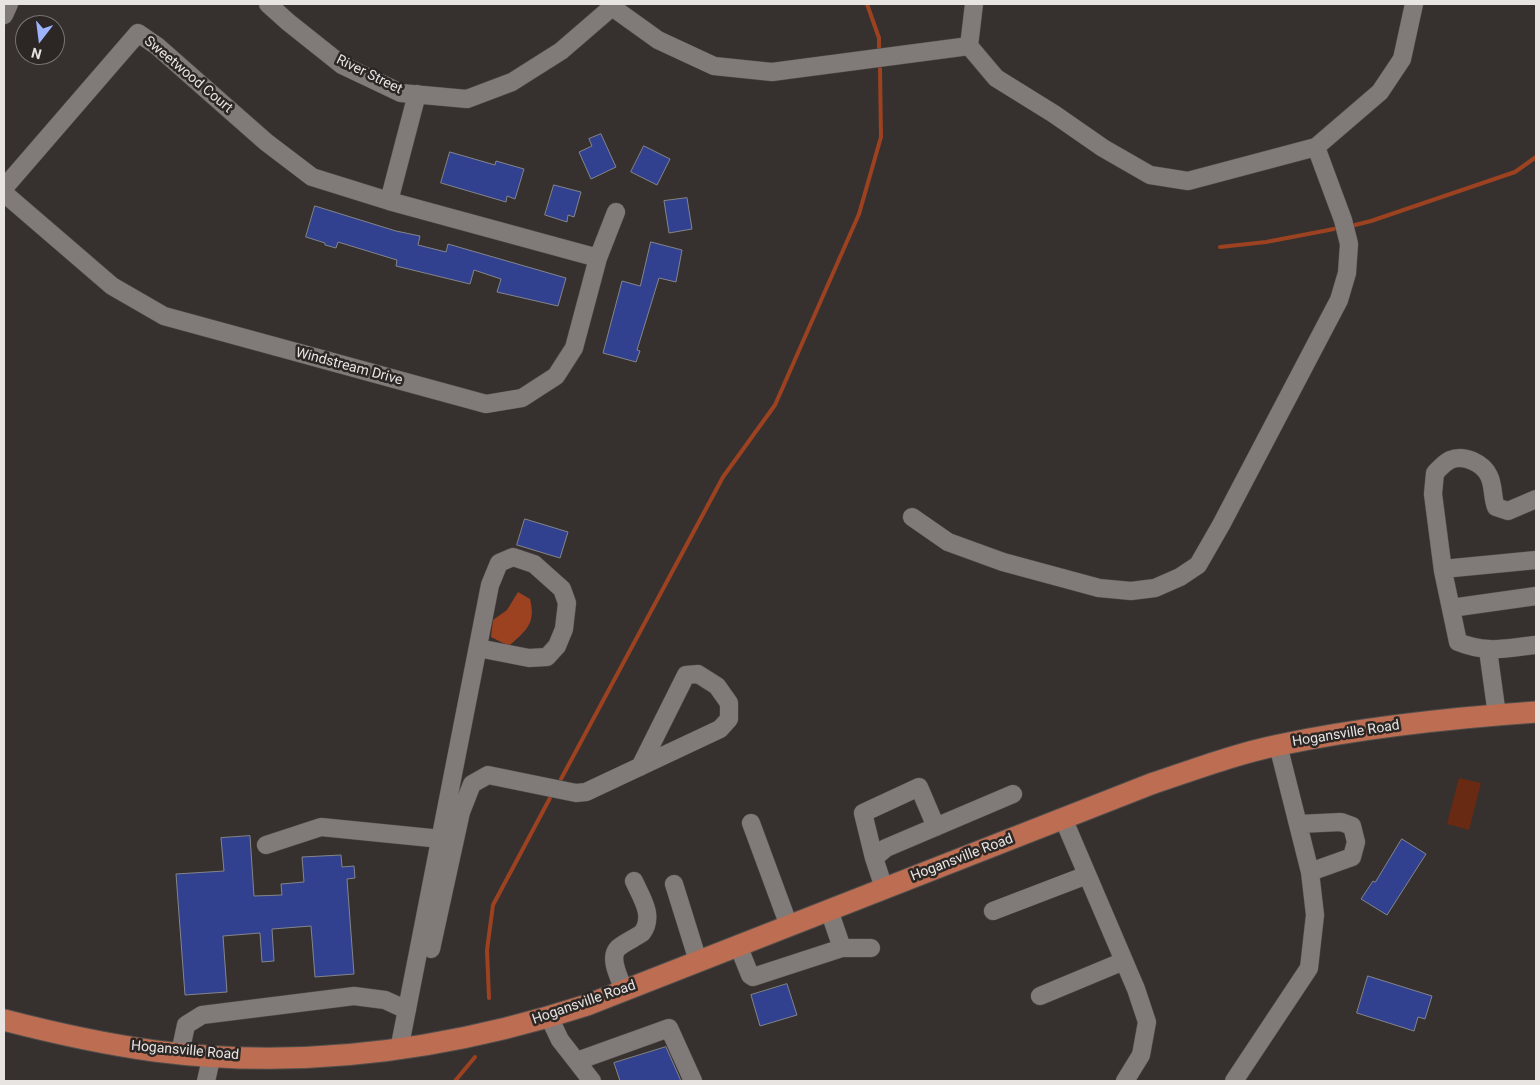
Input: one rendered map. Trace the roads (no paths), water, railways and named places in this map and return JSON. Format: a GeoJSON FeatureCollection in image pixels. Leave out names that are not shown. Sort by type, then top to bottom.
{"type":"FeatureCollection","features":[{"type":"Feature","properties":{"kind":"main road","name":"Hogansville Road"},"geometry":{"type":"LineString","coordinates":[[4,1020],[112,1044],[180,1053],[248,1057],[320,1056],[399,1050],[475,1036],[549,1017],[624,990],[1063,818],[1198,768],[1278,745],[1374,728],[1455,718],[1536,712]]}},
{"type":"Feature","properties":{"kind":"street"},"geometry":{"type":"LineString","coordinates":[[4,15],[9,4]]}},
{"type":"Feature","properties":{"kind":"street"},"geometry":{"type":"LineString","coordinates":[[974,4],[969,46],[996,78],[1103,148],[1150,175],[1188,181],[1316,147],[1380,92],[1402,59],[1414,4]]}},
{"type":"Feature","properties":{"kind":"street"},"geometry":{"type":"LineString","coordinates":[[611,5],[658,40],[714,66],[772,72],[969,46]]}},
{"type":"Feature","properties":{"kind":"street","name":"River Street"},"geometry":{"type":"LineString","coordinates":[[276,6],[342,65],[401,93],[467,99],[512,82],[561,51],[611,5]]}},
{"type":"Feature","properties":{"kind":"street","name":"Sweetwood Court"},"geometry":{"type":"LineString","coordinates":[[4,188],[138,33],[157,46],[266,142],[312,177],[389,201],[598,258]]}},
{"type":"Feature","properties":{"kind":"street"},"geometry":{"type":"LineString","coordinates":[[389,201],[417,94]]}},
{"type":"Feature","properties":{"kind":"street"},"geometry":{"type":"LineString","coordinates":[[912,517],[948,542],[1003,562],[1099,588],[1131,591],[1154,588],[1180,577],[1198,565],[1339,300],[1347,273],[1349,244],[1343,220],[1316,147]]}},
{"type":"Feature","properties":{"kind":"street","name":"Windstream Drive"},"geometry":{"type":"LineString","coordinates":[[4,193],[112,286],[164,316],[486,404],[522,398],[556,376],[574,348],[598,258],[616,212]]}},
{"type":"Feature","properties":{"kind":"street"},"geometry":{"type":"LineString","coordinates":[[1536,499],[1508,511],[1496,507],[1490,476],[1480,464],[1466,458],[1450,460],[1435,473],[1433,494],[1443,569],[1458,642],[1474,648],[1488,650],[1536,644]]}},
{"type":"Feature","properties":{"kind":"street"},"geometry":{"type":"LineString","coordinates":[[399,1050],[490,585],[500,563],[513,557],[534,564],[562,589],[567,603],[564,629],[557,646],[547,657],[529,658],[478,648]]}},
{"type":"Feature","properties":{"kind":"street"},"geometry":{"type":"LineString","coordinates":[[1443,569],[1536,560]]}},
{"type":"Feature","properties":{"kind":"street"},"geometry":{"type":"LineString","coordinates":[[1451,608],[1536,596]]}},
{"type":"Feature","properties":{"kind":"street"},"geometry":{"type":"LineString","coordinates":[[1488,650],[1497,714]]}},
{"type":"Feature","properties":{"kind":"street"},"geometry":{"type":"LineString","coordinates":[[407,1005],[423,985],[460,812],[472,784],[488,774],[576,793],[586,792],[640,767],[720,729],[728,719],[728,703],[717,686],[698,674],[686,675],[640,767]]}},
{"type":"Feature","properties":{"kind":"street"},"geometry":{"type":"LineString","coordinates":[[1234,1081],[1309,968],[1315,915],[1310,872],[1278,745]]}},
{"type":"Feature","properties":{"kind":"street"},"geometry":{"type":"LineString","coordinates":[[884,888],[874,858],[863,813],[919,787],[936,827]]}},
{"type":"Feature","properties":{"kind":"street"},"geometry":{"type":"LineString","coordinates":[[874,858],[886,848],[1013,794]]}},
{"type":"Feature","properties":{"kind":"street"},"geometry":{"type":"LineString","coordinates":[[1063,818],[1124,961],[1147,1022],[1141,1055],[1126,1081]]}},
{"type":"Feature","properties":{"kind":"street"},"geometry":{"type":"LineString","coordinates":[[1299,824],[1341,822],[1352,826],[1356,842],[1352,857],[1310,872]]}},
{"type":"Feature","properties":{"kind":"street"},"geometry":{"type":"LineString","coordinates":[[751,823],[789,926]]}},
{"type":"Feature","properties":{"kind":"street"},"geometry":{"type":"LineString","coordinates":[[266,845],[322,827],[440,839]]}},
{"type":"Feature","properties":{"kind":"street"},"geometry":{"type":"LineString","coordinates":[[992,911],[1087,875]]}},
{"type":"Feature","properties":{"kind":"street"},"geometry":{"type":"LineString","coordinates":[[624,990],[613,958],[614,952],[642,933],[645,929],[648,915],[634,881]]}},
{"type":"Feature","properties":{"kind":"street"},"geometry":{"type":"LineString","coordinates":[[674,884],[698,961]]}},
{"type":"Feature","properties":{"kind":"street"},"geometry":{"type":"LineString","coordinates":[[829,910],[842,948]]}},
{"type":"Feature","properties":{"kind":"street"},"geometry":{"type":"LineString","coordinates":[[738,946],[750,976],[753,978],[842,948],[871,948]]}},
{"type":"Feature","properties":{"kind":"street"},"geometry":{"type":"LineString","coordinates":[[1040,996],[1124,961]]}},
{"type":"Feature","properties":{"kind":"street"},"geometry":{"type":"LineString","coordinates":[[180,1053],[186,1025],[202,1015],[354,996],[407,1005]]}},
{"type":"Feature","properties":{"kind":"street"},"geometry":{"type":"LineString","coordinates":[[549,1017],[560,1040],[592,1081]]}},
{"type":"Feature","properties":{"kind":"street"},"geometry":{"type":"LineString","coordinates":[[577,1061],[670,1028],[693,1081]]}},
{"type":"Feature","properties":{"kind":"street"},"geometry":{"type":"LineString","coordinates":[[206,1081],[212,1055]]}},
{"type":"Feature","properties":{"kind":"waterway"},"geometry":{"type":"LineString","coordinates":[[867,4],[879,38],[879,47]]}},
{"type":"Feature","properties":{"kind":"waterway"},"geometry":{"type":"LineString","coordinates":[[561,779],[723,477],[775,405],[859,214],[881,137],[880,69]]}},
{"type":"Feature","properties":{"kind":"waterway"},"geometry":{"type":"LineString","coordinates":[[1355,225],[1515,172],[1536,157]]}},
{"type":"Feature","properties":{"kind":"waterway"},"geometry":{"type":"LineString","coordinates":[[1220,247],[1266,242],[1334,229]]}},
{"type":"Feature","properties":{"kind":"waterway"},"geometry":{"type":"LineString","coordinates":[[489,998],[487,950],[493,905],[550,798]]}},
{"type":"Feature","properties":{"kind":"waterway"},"geometry":{"type":"LineString","coordinates":[[455,1081],[475,1057]]}}]}
